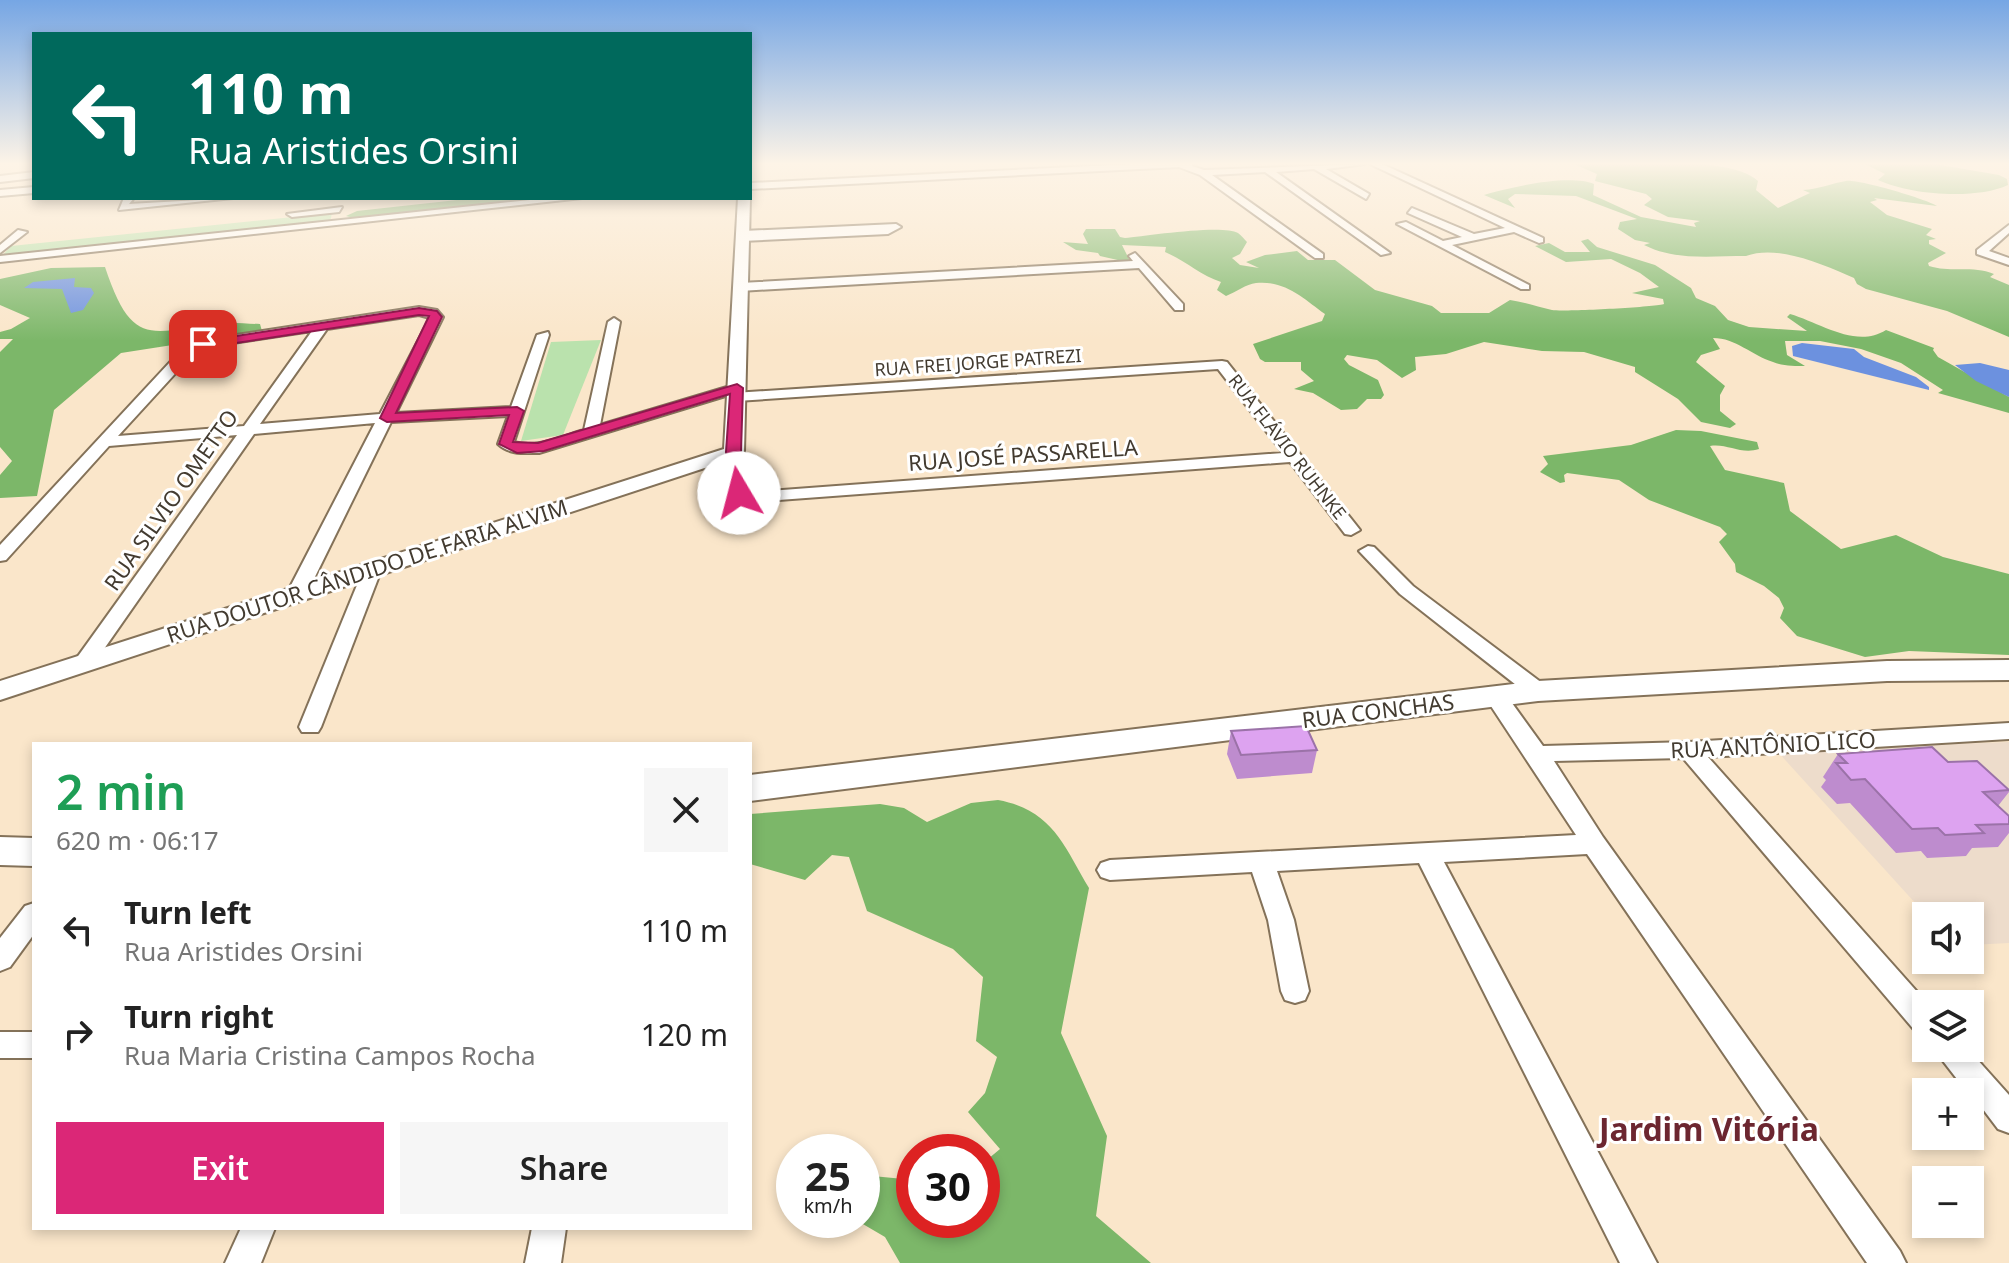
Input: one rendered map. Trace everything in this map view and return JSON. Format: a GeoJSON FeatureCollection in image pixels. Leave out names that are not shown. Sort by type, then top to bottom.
{"type":"FeatureCollection","features":[{"type":"Feature","properties":{"kind":"main road","name":"RUA CONCHAS"},"geometry":{"type":"LineString","coordinates":[[752,788],[1538,691],[1887,671],[2009,670]]}},
{"type":"Feature","properties":{"kind":"main road"},"geometry":{"type":"LineString","coordinates":[[0,851],[32,852]]}},
{"type":"Feature","properties":{"kind":"street"},"geometry":{"type":"LineString","coordinates":[[0,259],[341,223],[347,235]]}},
{"type":"Feature","properties":{"kind":"street"},"geometry":{"type":"LineString","coordinates":[[734,452],[743,223]]}},
{"type":"Feature","properties":{"kind":"street"},"geometry":{"type":"LineString","coordinates":[[1273,223],[1319,256]]}},
{"type":"Feature","properties":{"kind":"street"},"geometry":{"type":"LineString","coordinates":[[1342,223],[1385,253]]}},
{"type":"Feature","properties":{"kind":"street"},"geometry":{"type":"LineString","coordinates":[[1439,223],[1473,238]]}},
{"type":"Feature","properties":{"kind":"street"},"geometry":{"type":"LineString","coordinates":[[1502,223],[1539,240]]}},
{"type":"Feature","properties":{"kind":"street"},"geometry":{"type":"LineString","coordinates":[[1402,224],[1525,287]]}},
{"type":"Feature","properties":{"kind":"street"},"geometry":{"type":"LineString","coordinates":[[896,227],[888,231],[870,229],[742,236],[896,227]]}},
{"type":"Feature","properties":{"kind":"street"},"geometry":{"type":"LineString","coordinates":[[2009,228],[1983,249],[1982,254],[2009,262]]}},
{"type":"Feature","properties":{"kind":"street"},"geometry":{"type":"LineString","coordinates":[[1443,244],[1515,229]]}},
{"type":"Feature","properties":{"kind":"street"},"geometry":{"type":"LineString","coordinates":[[3,247],[22,237]]}},
{"type":"Feature","properties":{"kind":"street"},"geometry":{"type":"LineString","coordinates":[[1130,250],[1179,307]]}},
{"type":"Feature","properties":{"kind":"street"},"geometry":{"type":"LineString","coordinates":[[740,287],[1142,264]]}},
{"type":"Feature","properties":{"kind":"street"},"geometry":{"type":"LineString","coordinates":[[1,554],[189,350],[203,344],[324,324],[419,311],[433,313],[437,317],[297,593]]}},
{"type":"Feature","properties":{"kind":"street"},"geometry":{"type":"LineString","coordinates":[[591,432],[614,322]]}},
{"type":"Feature","properties":{"kind":"street","name":"RUA SILVIO OMETTO"},"geometry":{"type":"LineString","coordinates":[[83,664],[324,324]]}},
{"type":"Feature","properties":{"kind":"street"},"geometry":{"type":"LineString","coordinates":[[107,442],[387,418],[517,411],[543,335]]}},
{"type":"Feature","properties":{"kind":"street","name":"RUA FREI JORGE PATREZI"},"geometry":{"type":"LineString","coordinates":[[517,411],[506,444],[517,449],[539,448],[737,392],[1222,365]]}},
{"type":"Feature","properties":{"kind":"street","name":"RUA FLÁVIO RUHNKE"},"geometry":{"type":"LineString","coordinates":[[1222,365],[1351,530]]}},
{"type":"Feature","properties":{"kind":"street","name":"RUA JOSÉ PASSARELLA"},"geometry":{"type":"LineString","coordinates":[[734,452],[739,493],[753,497],[1296,457]]}},
{"type":"Feature","properties":{"kind":"street","name":"RUA DOUTOR CÂNDIDO DE FARIA ALVIM"},"geometry":{"type":"LineString","coordinates":[[0,691],[734,452]]}},
{"type":"Feature","properties":{"kind":"street"},"geometry":{"type":"LineString","coordinates":[[1368,551],[1390,578],[1506,662],[1538,691]]}},
{"type":"Feature","properties":{"kind":"street"},"geometry":{"type":"LineString","coordinates":[[310,727],[373,568]]}},
{"type":"Feature","properties":{"kind":"street"},"geometry":{"type":"LineString","coordinates":[[1496,697],[1537,754],[1594,844],[1888,1263]]}},
{"type":"Feature","properties":{"kind":"street","name":"RUA ANTÔNIO LICO"},"geometry":{"type":"LineString","coordinates":[[1537,754],[1689,750],[2009,731]]}},
{"type":"Feature","properties":{"kind":"street"},"geometry":{"type":"LineString","coordinates":[[1689,750],[1912,1007]]}},
{"type":"Feature","properties":{"kind":"street"},"geometry":{"type":"LineString","coordinates":[[1110,870],[1594,844]]}},
{"type":"Feature","properties":{"kind":"street"},"geometry":{"type":"LineString","coordinates":[[1427,853],[1639,1263]]}},
{"type":"Feature","properties":{"kind":"street"},"geometry":{"type":"LineString","coordinates":[[1261,862],[1281,920],[1295,991]]}},
{"type":"Feature","properties":{"kind":"street"},"geometry":{"type":"LineString","coordinates":[[0,959],[32,917]]}},
{"type":"Feature","properties":{"kind":"street"},"geometry":{"type":"LineString","coordinates":[[0,1045],[32,1045]]}},
{"type":"Feature","properties":{"kind":"street"},"geometry":{"type":"LineString","coordinates":[[1960,1062],[2009,1118]]}},
{"type":"Feature","properties":{"kind":"street"},"geometry":{"type":"LineString","coordinates":[[243,1263],[257,1230]]}},
{"type":"Feature","properties":{"kind":"street"},"geometry":{"type":"LineString","coordinates":[[543,1263],[549,1230]]}},
{"type":"Feature","properties":{"kind":"shaded area"},"geometry":{"type":"Polygon","coordinates":[[[2009,742],[2009,943],[1984,944],[1984,902],[1914,902],[1777,751],[2009,742]]]}},
{"type":"Feature","properties":{"kind":"green space"},"geometry":{"type":"Polygon","coordinates":[[[235,223],[321,223],[1,257],[11,246],[235,223]]]}},
{"type":"Feature","properties":{"kind":"green space"},"geometry":{"type":"Polygon","coordinates":[[[1620,223],[1674,223],[1696,227],[1694,223],[1913,223],[1932,229],[1926,235],[1936,239],[1929,240],[1929,244],[1946,253],[1928,263],[1929,266],[1986,271],[1994,274],[1990,277],[2009,285],[2009,337],[1947,311],[1866,289],[1854,278],[1801,258],[1772,253],[1694,256],[1669,253],[1644,245],[1650,243],[1635,240],[1618,229],[1620,223]]]}},
{"type":"Feature","properties":{"kind":"green space"},"geometry":{"type":"Polygon","coordinates":[[[1086,229],[1115,229],[1120,237],[1125,238],[1201,230],[1230,231],[1238,233],[1247,242],[1240,254],[1232,258],[1240,265],[1259,268],[1246,262],[1265,255],[1297,251],[1308,260],[1335,260],[1375,290],[1432,306],[1441,313],[1489,313],[1510,300],[1552,310],[1664,304],[1663,299],[1632,293],[1659,287],[1640,273],[1611,259],[1566,262],[1535,246],[1549,243],[1565,252],[1590,252],[1581,241],[1588,239],[1597,247],[1655,265],[1691,288],[1696,298],[1715,306],[1728,320],[1749,327],[1807,331],[1787,317],[1790,314],[1851,336],[1875,335],[1886,330],[1934,348],[1938,357],[2009,397],[2009,413],[1938,393],[1943,390],[1901,363],[1861,349],[1820,341],[1785,341],[1787,355],[1805,366],[1789,366],[1765,359],[1729,341],[1713,338],[1720,349],[1701,355],[1696,362],[1725,386],[1720,395],[1720,411],[1736,424],[1730,428],[1701,422],[1678,399],[1635,372],[1635,367],[1584,352],[1542,351],[1484,342],[1446,354],[1415,357],[1416,370],[1402,378],[1377,360],[1347,355],[1344,359],[1349,365],[1378,380],[1384,395],[1381,399],[1367,399],[1357,409],[1341,410],[1313,393],[1294,389],[1314,381],[1301,370],[1301,362],[1265,362],[1260,359],[1253,344],[1322,321],[1325,314],[1302,297],[1276,284],[1266,283],[1248,285],[1226,296],[1217,290],[1221,282],[1165,252],[1166,247],[1122,245],[1131,263],[1076,250],[1063,242],[1088,244],[1083,234],[1086,229]]]}},
{"type":"Feature","properties":{"kind":"green space"},"geometry":{"type":"Polygon","coordinates":[[[105,267],[125,312],[136,324],[148,330],[232,323],[260,324],[262,331],[121,353],[54,410],[37,496],[0,498],[0,475],[12,461],[0,447],[0,352],[13,339],[0,339],[0,332],[30,318],[0,305],[0,279],[51,268],[105,267]]]}},
{"type":"Feature","properties":{"kind":"green space"},"geometry":{"type":"Polygon","coordinates":[[[601,340],[563,435],[521,441],[551,342],[601,340]]]}},
{"type":"Feature","properties":{"kind":"green space"},"geometry":{"type":"Polygon","coordinates":[[[1676,430],[1701,431],[1757,442],[1759,449],[1752,450],[1710,446],[1725,470],[1784,483],[1790,511],[1841,549],[1896,535],[1943,557],[2009,574],[2009,655],[1909,651],[1865,657],[1797,636],[1780,618],[1784,608],[1779,598],[1764,586],[1736,572],[1735,564],[1719,542],[1727,534],[1720,527],[1649,500],[1619,480],[1567,473],[1564,475],[1565,482],[1560,483],[1540,472],[1548,464],[1543,456],[1631,445],[1676,430]]]}},
{"type":"Feature","properties":{"kind":"green space"},"geometry":{"type":"Polygon","coordinates":[[[998,800],[1016,805],[1031,812],[1054,831],[1089,888],[1061,1033],[1107,1136],[1096,1216],[1151,1263],[900,1263],[885,1237],[880,1234],[880,1177],[896,1178],[896,1238],[1000,1238],[1000,1134],[987,1134],[968,1112],[985,1093],[997,1057],[976,1041],[983,977],[953,949],[867,911],[849,857],[832,855],[805,880],[752,865],[752,814],[880,804],[904,808],[927,822],[971,803],[998,800]]]}},
{"type":"Feature","properties":{"kind":"water"},"geometry":{"type":"Polygon","coordinates":[[[75,278],[74,287],[91,288],[94,293],[83,310],[71,313],[62,289],[24,288],[33,282],[75,278]]]}},
{"type":"Feature","properties":{"kind":"water"},"geometry":{"type":"Polygon","coordinates":[[[1802,343],[1854,349],[1864,357],[1916,377],[1929,390],[1793,356],[1792,346],[1802,343]]]}},
{"type":"Feature","properties":{"kind":"water"},"geometry":{"type":"Polygon","coordinates":[[[1980,363],[2009,370],[2009,397],[1976,381],[1955,365],[1980,363]]]}},
{"type":"Feature","properties":{"kind":"building"},"geometry":{"type":"Polygon","coordinates":[[[1306,726],[1317,750],[1241,755],[1231,731],[1306,726]]]}},
{"type":"Feature","properties":{"kind":"building"},"geometry":{"type":"Polygon","coordinates":[[[1932,747],[1948,762],[1977,761],[2009,790],[1983,792],[2009,816],[2009,824],[1976,825],[1984,833],[1945,835],[1938,828],[1912,829],[1865,779],[1851,780],[1836,763],[1847,763],[1838,754],[1932,747]]]}},
{"type":"Feature","properties":{"kind":"district","name":"Jardim Vitória"},"geometry":{"type":"Point","coordinates":[1709,1130]}},
{"type":"Feature","properties":{"kind":"route"},"geometry":{"type":"LineString","coordinates":[[203,344],[419,311],[433,313],[437,317],[387,418],[517,411],[506,444],[517,449],[539,448],[737,388],[734,452],[739,493]]}}]}
